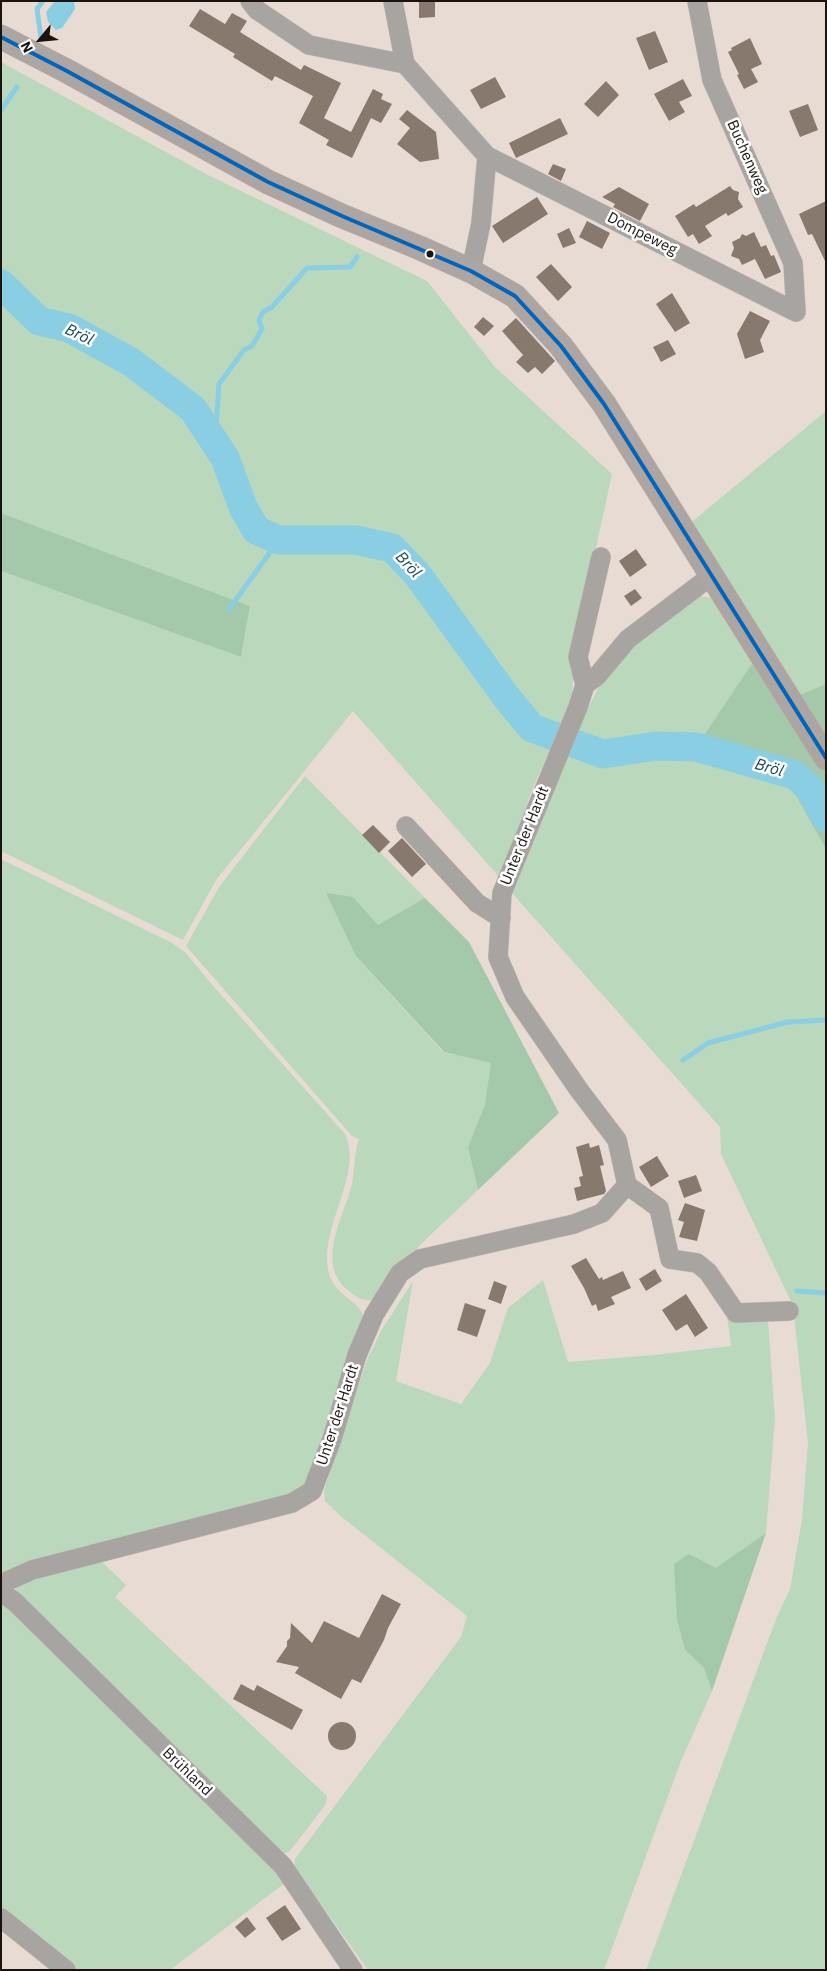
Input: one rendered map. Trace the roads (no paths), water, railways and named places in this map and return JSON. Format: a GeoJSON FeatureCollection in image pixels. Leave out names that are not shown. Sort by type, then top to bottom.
{"type":"FeatureCollection","features":[{"type":"Feature","properties":{"kind":"main road"},"geometry":{"type":"LineString","coordinates":[[1,37],[65,70],[268,182],[471,271],[515,296],[561,346],[604,404],[826,758]]}},
{"type":"Feature","properties":{"kind":"street"},"geometry":{"type":"LineString","coordinates":[[250,1],[257,10],[309,45],[405,64]]}},
{"type":"Feature","properties":{"kind":"street"},"geometry":{"type":"LineString","coordinates":[[393,1],[405,64],[487,156],[481,222],[471,271]]}},
{"type":"Feature","properties":{"kind":"street","name":"Buchenweg"},"geometry":{"type":"LineString","coordinates":[[697,1],[712,80],[794,262],[796,312]]}},
{"type":"Feature","properties":{"kind":"street","name":"Dompeweg"},"geometry":{"type":"LineString","coordinates":[[487,156],[796,312]]}},
{"type":"Feature","properties":{"kind":"street"},"geometry":{"type":"LineString","coordinates":[[601,557],[578,657],[585,685],[597,676],[628,639],[711,576]]}},
{"type":"Feature","properties":{"kind":"street","name":"Unter der Hardt"},"geometry":{"type":"LineString","coordinates":[[1,1584],[32,1570],[292,1503],[312,1492],[332,1439],[357,1355],[374,1315],[400,1273],[420,1259],[574,1224],[602,1212],[627,1186],[617,1140],[579,1090],[515,997],[498,957],[502,893],[578,707],[585,685]]}},
{"type":"Feature","properties":{"kind":"street"},"geometry":{"type":"LineString","coordinates":[[406,826],[478,903],[501,918]]}},
{"type":"Feature","properties":{"kind":"street"},"geometry":{"type":"LineString","coordinates":[[627,1186],[659,1208],[670,1258],[697,1262],[708,1272],[736,1313],[789,1311]]}},
{"type":"Feature","properties":{"kind":"street","name":"Brühland"},"geometry":{"type":"LineString","coordinates":[[1,1592],[15,1602],[283,1866],[353,1970]]}},
{"type":"Feature","properties":{"kind":"street"},"geometry":{"type":"LineString","coordinates":[[1,1918],[66,1970]]}},
{"type":"Feature","properties":{"kind":"water"},"geometry":{"type":"Polygon","coordinates":[[[55,1],[74,1],[75,9],[62,28],[56,30],[48,22],[46,12],[55,1]]]}},
{"type":"Feature","properties":{"kind":"waterway"},"geometry":{"type":"LineString","coordinates":[[41,38],[37,9],[43,1]]}},
{"type":"Feature","properties":{"kind":"waterway"},"geometry":{"type":"LineString","coordinates":[[1,110],[17,87]]}},
{"type":"Feature","properties":{"kind":"waterway"},"geometry":{"type":"LineString","coordinates":[[215,442],[219,384],[244,350],[252,346],[262,329],[259,320],[263,312],[272,307],[307,268],[350,267],[357,257]]}},
{"type":"Feature","properties":{"kind":"waterway","name":"Bröl"},"geometry":{"type":"LineString","coordinates":[[1,284],[39,321],[69,328],[131,362],[193,409],[225,458],[243,507],[256,530],[279,540],[356,540],[392,548],[417,574],[507,698],[532,728],[603,754],[656,746],[696,747],[795,775],[810,789],[826,818]]}},
{"type":"Feature","properties":{"kind":"waterway"},"geometry":{"type":"LineString","coordinates":[[229,609],[279,540]]}},
{"type":"Feature","properties":{"kind":"waterway"},"geometry":{"type":"LineString","coordinates":[[683,1060],[708,1043],[788,1022],[826,1020]]}},
{"type":"Feature","properties":{"kind":"waterway"},"geometry":{"type":"LineString","coordinates":[[797,1291],[826,1293]]}}]}
